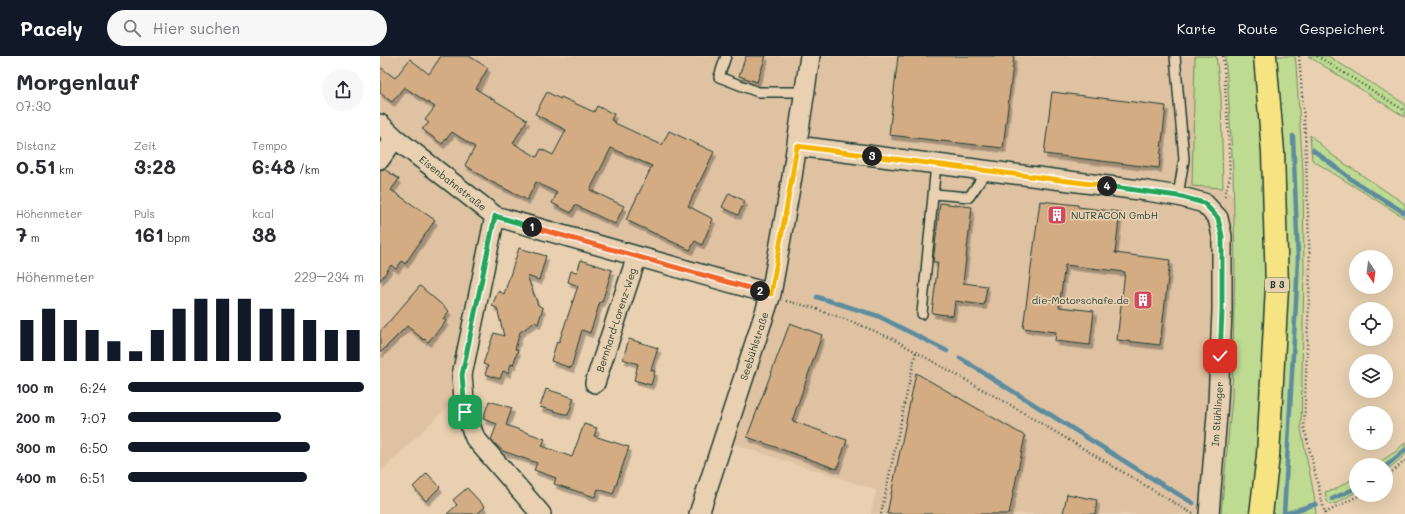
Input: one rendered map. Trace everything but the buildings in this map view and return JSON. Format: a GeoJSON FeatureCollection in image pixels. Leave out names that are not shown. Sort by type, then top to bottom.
{"type":"FeatureCollection","features":[{"type":"Feature","properties":{"kind":"main road","name":"B 3"},"geometry":{"type":"LineString","coordinates":[[1261,514],[1268,456],[1277,287],[1273,152],[1265,56]]}},
{"type":"Feature","properties":{"kind":"street","name":"Seebühlstraße"},"geometry":{"type":"LineString","coordinates":[[699,514],[770,296],[792,177],[810,56]]}},
{"type":"Feature","properties":{"kind":"street","name":"Eisenbahnstraße"},"geometry":{"type":"LineString","coordinates":[[380,124],[394,138],[495,216],[462,375],[465,412],[476,438],[541,514]]}},
{"type":"Feature","properties":{"kind":"street"},"geometry":{"type":"LineString","coordinates":[[380,159],[394,138]]}},
{"type":"Feature","properties":{"kind":"street"},"geometry":{"type":"LineString","coordinates":[[797,146],[1178,196],[1204,203],[1218,218]]}},
{"type":"Feature","properties":{"kind":"street"},"geometry":{"type":"LineString","coordinates":[[495,216],[637,256],[770,296]]}},
{"type":"Feature","properties":{"kind":"street","name":"Im Stühlinger"},"geometry":{"type":"LineString","coordinates":[[1209,514],[1218,402],[1222,311],[1222,236],[1218,218]]}},
{"type":"Feature","properties":{"kind":"street","name":"Bernhard-Lorenz-Weg"},"geometry":{"type":"LineString","coordinates":[[595,383],[637,256]]}},
{"type":"Feature","properties":{"kind":"lane"},"geometry":{"type":"LineString","coordinates":[[726,56],[719,77],[758,92],[805,92]]}},
{"type":"Feature","properties":{"kind":"lane"},"geometry":{"type":"LineString","coordinates":[[1175,56],[1184,159],[1178,196]]}},
{"type":"Feature","properties":{"kind":"lane"},"geometry":{"type":"LineString","coordinates":[[922,314],[936,164]]}},
{"type":"Feature","properties":{"kind":"lane"},"geometry":{"type":"LineString","coordinates":[[934,194],[969,197],[987,171]]}},
{"type":"Feature","properties":{"kind":"path"},"geometry":{"type":"LineString","coordinates":[[1218,218],[1230,176],[1223,56]]}},
{"type":"Feature","properties":{"kind":"path"},"geometry":{"type":"LineString","coordinates":[[1299,56],[1305,133],[1309,247],[1304,426],[1325,514],[1349,501]]}},
{"type":"Feature","properties":{"kind":"path"},"geometry":{"type":"LineString","coordinates":[[1317,56],[1405,111]]}},
{"type":"Feature","properties":{"kind":"path"},"geometry":{"type":"LineString","coordinates":[[770,296],[811,307],[858,324],[893,339],[1012,406],[1193,514]]}},
{"type":"Feature","properties":{"kind":"path"},"geometry":{"type":"LineString","coordinates":[[881,514],[916,351]]}},
{"type":"Feature","properties":{"kind":"path"},"geometry":{"type":"LineString","coordinates":[[1393,471],[1405,461]]}},
{"type":"Feature","properties":{"kind":"shaded area"},"geometry":{"type":"Polygon","coordinates":[[[380,56],[1195,56],[1192,185],[1223,188],[1233,195],[1235,263],[1232,398],[1221,514],[871,514],[876,490],[734,444],[766,290],[499,214],[458,397],[380,472],[380,56]]]}},
{"type":"Feature","properties":{"kind":"green space"},"geometry":{"type":"Polygon","coordinates":[[[1195,56],[1216,56],[1221,97],[1223,188],[1192,186],[1195,56]]]}},
{"type":"Feature","properties":{"kind":"green space"},"geometry":{"type":"Polygon","coordinates":[[[1225,56],[1255,56],[1261,117],[1267,236],[1265,333],[1263,392],[1252,514],[1221,514],[1232,398],[1235,263],[1233,170],[1225,56]]]}},
{"type":"Feature","properties":{"kind":"green space"},"geometry":{"type":"Polygon","coordinates":[[[1274,56],[1295,56],[1296,65],[1303,172],[1304,273],[1301,429],[1314,495],[1316,514],[1271,514],[1274,56]]]}},
{"type":"Feature","properties":{"kind":"green space"},"geometry":{"type":"Polygon","coordinates":[[[1308,56],[1328,56],[1405,104],[1405,117],[1308,56]]]}},
{"type":"Feature","properties":{"kind":"green space"},"geometry":{"type":"Polygon","coordinates":[[[1310,135],[1332,155],[1405,204],[1405,218],[1312,160],[1310,135]]]}},
{"type":"Feature","properties":{"kind":"green space"},"geometry":{"type":"Polygon","coordinates":[[[1405,443],[1405,455],[1393,465],[1393,458],[1386,458],[1405,443]]]}},
{"type":"Feature","properties":{"kind":"green space"},"geometry":{"type":"Polygon","coordinates":[[[1349,481],[1349,496],[1337,503],[1330,504],[1327,501],[1325,492],[1334,490],[1349,481]]]}},
{"type":"Feature","properties":{"kind":"waterway"},"geometry":{"type":"LineString","coordinates":[[1284,514],[1298,259],[1293,136]]}},
{"type":"Feature","properties":{"kind":"waterway"},"geometry":{"type":"LineString","coordinates":[[1313,150],[1355,182],[1405,213]]}},
{"type":"Feature","properties":{"kind":"waterway"},"geometry":{"type":"LineString","coordinates":[[817,297],[878,316],[947,351]]}},
{"type":"Feature","properties":{"kind":"waterway"},"geometry":{"type":"LineString","coordinates":[[960,358],[1193,503]]}},
{"type":"Feature","properties":{"kind":"waterway"},"geometry":{"type":"LineString","coordinates":[[1393,460],[1405,450]]}},
{"type":"Feature","properties":{"kind":"waterway"},"geometry":{"type":"LineString","coordinates":[[1332,499],[1349,491]]}},
{"type":"Feature","properties":{"kind":"waterway"},"geometry":{"type":"LineString","coordinates":[[1284,514],[1316,504]]}},
{"type":"Feature","properties":{"kind":"place","name":"NUTRACON GmbH"},"geometry":{"type":"Point","coordinates":[1057,215]}},
{"type":"Feature","properties":{"kind":"place","name":"die-Motorschafe.de"},"geometry":{"type":"Point","coordinates":[1143,300]}},
{"type":"Feature","properties":{"kind":"route"},"geometry":{"type":"LineString","coordinates":[[465,412],[462,375],[495,216],[771,294],[797,146],[1178,196],[1204,203],[1218,218],[1222,236],[1222,311],[1220,356]]}}]}
